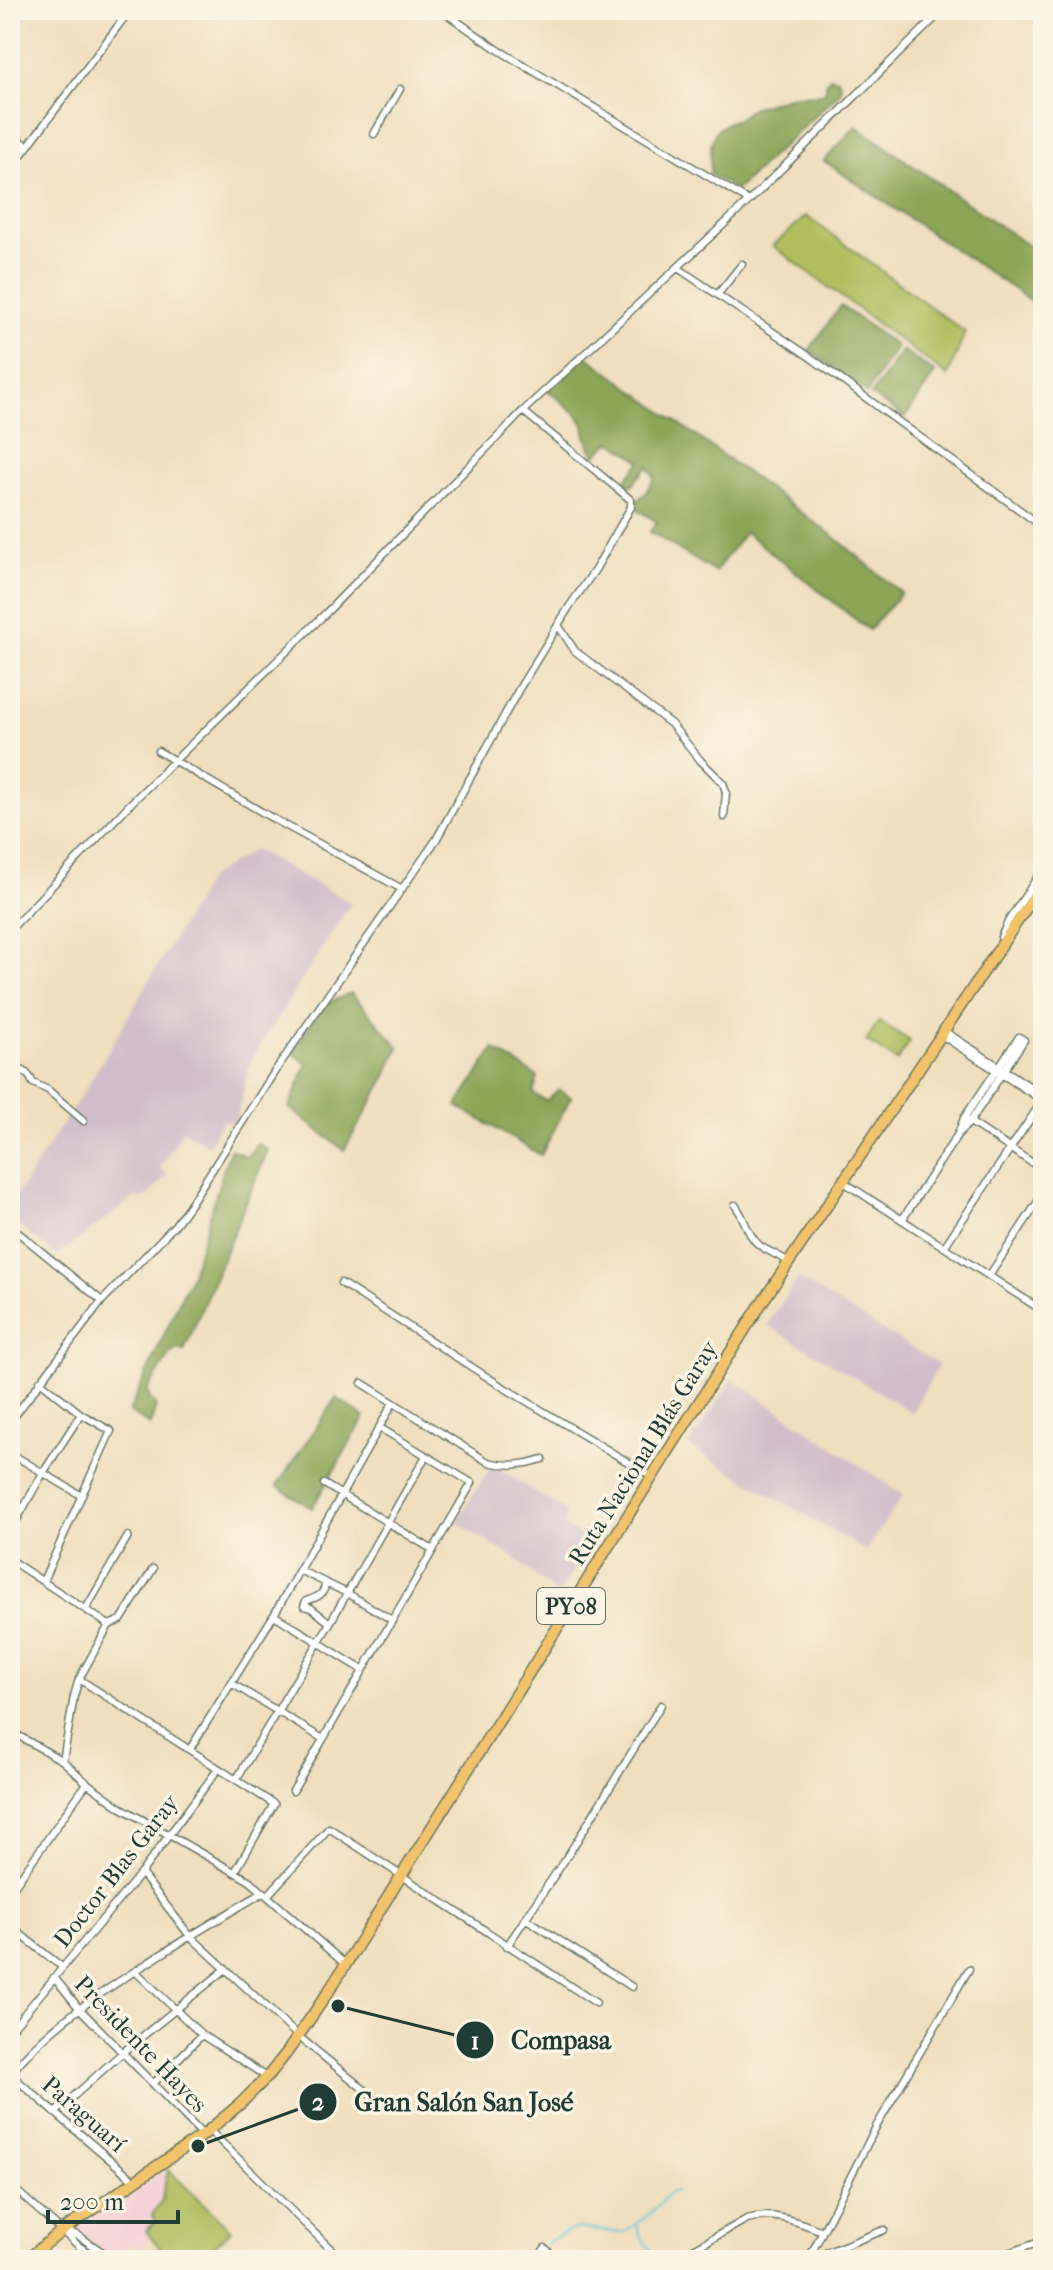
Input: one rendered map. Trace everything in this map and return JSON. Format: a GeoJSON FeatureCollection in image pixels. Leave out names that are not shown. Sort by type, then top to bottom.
{"type":"FeatureCollection","features":[{"type":"Feature","properties":{"kind":"highway","name":"Ruta Nacional Blás Garay"},"geometry":{"type":"LineString","coordinates":[[26,2260],[63,2230],[206,2132],[240,2104],[267,2077],[298,2036],[788,1262],[1043,883]]}},
{"type":"Feature","properties":{"kind":"street"},"geometry":{"type":"LineString","coordinates":[[10,170],[130,10]]}},
{"type":"Feature","properties":{"kind":"street"},"geometry":{"type":"LineString","coordinates":[[441,10],[497,49],[749,201]]}},
{"type":"Feature","properties":{"kind":"street"},"geometry":{"type":"LineString","coordinates":[[452,17],[457,10]]}},
{"type":"Feature","properties":{"kind":"street"},"geometry":{"type":"LineString","coordinates":[[10,930],[129,805],[327,612],[523,411],[749,201],[943,10]]}},
{"type":"Feature","properties":{"kind":"street"},"geometry":{"type":"LineString","coordinates":[[374,134],[400,89]]}},
{"type":"Feature","properties":{"kind":"street"},"geometry":{"type":"LineString","coordinates":[[10,134],[28,146]]}},
{"type":"Feature","properties":{"kind":"street"},"geometry":{"type":"LineString","coordinates":[[718,294],[742,264]]}},
{"type":"Feature","properties":{"kind":"street"},"geometry":{"type":"LineString","coordinates":[[678,268],[913,431],[1043,527]]}},
{"type":"Feature","properties":{"kind":"street"},"geometry":{"type":"LineString","coordinates":[[10,1422],[102,1301],[175,1225],[189,1206],[277,1068],[436,840],[519,689],[595,570],[631,503],[523,411]]}},
{"type":"Feature","properties":{"kind":"street"},"geometry":{"type":"LineString","coordinates":[[558,625],[575,651],[671,724],[723,783],[726,792],[724,817]]}},
{"type":"Feature","properties":{"kind":"street"},"geometry":{"type":"LineString","coordinates":[[158,751],[402,889]]}},
{"type":"Feature","properties":{"kind":"street"},"geometry":{"type":"LineString","coordinates":[[999,949],[997,945],[1009,920],[1043,869]]}},
{"type":"Feature","properties":{"kind":"street"},"geometry":{"type":"LineString","coordinates":[[10,915],[19,921]]}},
{"type":"Feature","properties":{"kind":"street"},"geometry":{"type":"LineString","coordinates":[[943,1033],[1043,1098],[944,1247]]}},
{"type":"Feature","properties":{"kind":"street"},"geometry":{"type":"LineString","coordinates":[[902,1220],[1019,1037],[1024,1040],[1000,1070]]}},
{"type":"Feature","properties":{"kind":"street"},"geometry":{"type":"LineString","coordinates":[[10,1069],[21,1069],[33,1083],[48,1090],[84,1121]]}},
{"type":"Feature","properties":{"kind":"street"},"geometry":{"type":"LineString","coordinates":[[967,1120],[1043,1170]]}},
{"type":"Feature","properties":{"kind":"street"},"geometry":{"type":"LineString","coordinates":[[842,1181],[1043,1311]]}},
{"type":"Feature","properties":{"kind":"street"},"geometry":{"type":"LineString","coordinates":[[989,1276],[1043,1194]]}},
{"type":"Feature","properties":{"kind":"street"},"geometry":{"type":"LineString","coordinates":[[735,1205],[741,1213],[742,1222],[758,1244],[788,1262]]}},
{"type":"Feature","properties":{"kind":"street"},"geometry":{"type":"LineString","coordinates":[[10,1226],[102,1301]]}},
{"type":"Feature","properties":{"kind":"street"},"geometry":{"type":"LineString","coordinates":[[341,1283],[498,1384],[651,1476]]}},
{"type":"Feature","properties":{"kind":"street"},"geometry":{"type":"LineString","coordinates":[[1034,1305],[1043,1291]]}},
{"type":"Feature","properties":{"kind":"street"},"geometry":{"type":"LineString","coordinates":[[40,1381],[81,1414],[111,1431],[43,1581]]}},
{"type":"Feature","properties":{"kind":"street"},"geometry":{"type":"LineString","coordinates":[[362,1383],[488,1462],[502,1466],[543,1459]]}},
{"type":"Feature","properties":{"kind":"street"},"geometry":{"type":"LineString","coordinates":[[190,1749],[274,1615],[393,1403]]}},
{"type":"Feature","properties":{"kind":"street"},"geometry":{"type":"LineString","coordinates":[[10,1532],[81,1414]]}},
{"type":"Feature","properties":{"kind":"street"},"geometry":{"type":"LineString","coordinates":[[293,1791],[472,1483],[380,1428]]}},
{"type":"Feature","properties":{"kind":"street"},"geometry":{"type":"LineString","coordinates":[[10,1453],[82,1496]]}},
{"type":"Feature","properties":{"kind":"street"},"geometry":{"type":"LineString","coordinates":[[236,1780],[426,1456]]}},
{"type":"Feature","properties":{"kind":"street"},"geometry":{"type":"LineString","coordinates":[[324,1484],[433,1550]]}},
{"type":"Feature","properties":{"kind":"street"},"geometry":{"type":"LineString","coordinates":[[86,1609],[128,1536]]}},
{"type":"Feature","properties":{"kind":"street"},"geometry":{"type":"LineString","coordinates":[[10,1560],[109,1625]]}},
{"type":"Feature","properties":{"kind":"street"},"geometry":{"type":"LineString","coordinates":[[63,1761],[79,1679],[109,1625],[121,1620],[153,1569]]}},
{"type":"Feature","properties":{"kind":"street"},"geometry":{"type":"LineString","coordinates":[[299,1570],[347,1593],[392,1620]]}},
{"type":"Feature","properties":{"kind":"street"},"geometry":{"type":"LineString","coordinates":[[325,1584],[318,1597],[306,1601],[304,1606],[330,1623]]}},
{"type":"Feature","properties":{"kind":"street"},"geometry":{"type":"LineString","coordinates":[[274,1615],[363,1670]]}},
{"type":"Feature","properties":{"kind":"street"},"geometry":{"type":"LineString","coordinates":[[79,1679],[274,1804],[235,1872]]}},
{"type":"Feature","properties":{"kind":"street"},"geometry":{"type":"LineString","coordinates":[[231,1683],[323,1739]]}},
{"type":"Feature","properties":{"kind":"street"},"geometry":{"type":"LineString","coordinates":[[507,1946],[570,1852],[661,1705]]}},
{"type":"Feature","properties":{"kind":"street"},"geometry":{"type":"LineString","coordinates":[[10,1731],[63,1761],[120,1807],[235,1872],[266,1894],[345,1964]]}},
{"type":"Feature","properties":{"kind":"street","name":"Doctor Blas Garay"},"geometry":{"type":"LineString","coordinates":[[10,2031],[141,1873],[218,1769]]}},
{"type":"Feature","properties":{"kind":"street"},"geometry":{"type":"LineString","coordinates":[[10,1892],[87,1783]]}},
{"type":"Feature","properties":{"kind":"street"},"geometry":{"type":"LineString","coordinates":[[10,2074],[24,2056],[78,2007],[190,1936],[266,1894],[329,1828],[596,2003]]}},
{"type":"Feature","properties":{"kind":"street"},"geometry":{"type":"LineString","coordinates":[[141,1873],[190,1936],[298,2036],[387,2108]]}},
{"type":"Feature","properties":{"kind":"street"},"geometry":{"type":"LineString","coordinates":[[525,1918],[632,1987]]}},
{"type":"Feature","properties":{"kind":"street"},"geometry":{"type":"LineString","coordinates":[[10,1926],[62,1967]]}},
{"type":"Feature","properties":{"kind":"street"},"geometry":{"type":"LineString","coordinates":[[55,2113],[174,2009],[226,1969]]}},
{"type":"Feature","properties":{"kind":"street"},"geometry":{"type":"LineString","coordinates":[[808,2260],[876,2127],[969,1969]]}},
{"type":"Feature","properties":{"kind":"street"},"geometry":{"type":"LineString","coordinates":[[135,1971],[202,2035],[267,2077]]}},
{"type":"Feature","properties":{"kind":"street","name":"Presidente Hayes"},"geometry":{"type":"LineString","coordinates":[[54,1977],[78,2007],[153,2084],[342,2260]]}},
{"type":"Feature","properties":{"kind":"street"},"geometry":{"type":"LineString","coordinates":[[153,2084],[202,2035]]}},
{"type":"Feature","properties":{"kind":"street","name":"Paraguarí"},"geometry":{"type":"LineString","coordinates":[[10,2074],[135,2181]]}},
{"type":"Feature","properties":{"kind":"street"},"geometry":{"type":"LineString","coordinates":[[10,2185],[99,2260]]}},
{"type":"Feature","properties":{"kind":"street"},"geometry":{"type":"LineString","coordinates":[[674,2260],[685,2257],[747,2219],[759,2215],[776,2216],[823,2231]]}},
{"type":"Feature","properties":{"kind":"street"},"geometry":{"type":"LineString","coordinates":[[63,2230],[79,2236],[114,2260]]}},
{"type":"Feature","properties":{"kind":"street"},"geometry":{"type":"LineString","coordinates":[[808,2260],[884,2230]]}},
{"type":"Feature","properties":{"kind":"street"},"geometry":{"type":"LineString","coordinates":[[987,2260],[1043,2241]]}},
{"type":"Feature","properties":{"kind":"street"},"geometry":{"type":"LineString","coordinates":[[537,2260],[545,2248],[558,2260]]}},
{"type":"Feature","properties":{"kind":"street"},"geometry":{"type":"LineString","coordinates":[[1011,2252],[1013,2260]]}},
{"type":"Feature","properties":{"kind":"shaded area"},"geometry":{"type":"Polygon","coordinates":[[[254,849],[351,903],[251,1060],[235,1124],[222,1120],[208,1146],[183,1130],[160,1168],[168,1174],[145,1199],[135,1197],[57,1256],[10,1219],[10,1205],[91,1080],[209,878],[254,849]]]}},
{"type":"Feature","properties":{"kind":"shaded area"},"geometry":{"type":"Polygon","coordinates":[[[798,1278],[939,1365],[912,1412],[767,1325],[798,1278]]]}},
{"type":"Feature","properties":{"kind":"shaded area"},"geometry":{"type":"Polygon","coordinates":[[[733,1379],[903,1495],[866,1551],[688,1446],[733,1379]]]}},
{"type":"Feature","properties":{"kind":"shaded area"},"geometry":{"type":"Polygon","coordinates":[[[492,1464],[566,1512],[564,1526],[591,1542],[558,1595],[514,1558],[456,1522],[492,1464]]]}},
{"type":"Feature","properties":{"kind":"shaded area"},"geometry":{"type":"Polygon","coordinates":[[[168,2170],[161,2203],[152,2215],[155,2222],[146,2231],[149,2236],[141,2251],[129,2244],[116,2258],[75,2230],[118,2199],[168,2170]]]}},
{"type":"Feature","properties":{"kind":"green space"},"geometry":{"type":"Polygon","coordinates":[[[830,77],[838,79],[840,92],[736,190],[710,174],[711,145],[716,131],[752,108],[795,95],[821,94],[826,90],[830,77]]]}},
{"type":"Feature","properties":{"kind":"green space"},"geometry":{"type":"Polygon","coordinates":[[[856,126],[1043,256],[1043,309],[824,161],[856,126]]]}},
{"type":"Feature","properties":{"kind":"green space"},"geometry":{"type":"Polygon","coordinates":[[[806,216],[965,332],[948,376],[773,246],[806,216]]]}},
{"type":"Feature","properties":{"kind":"green space"},"geometry":{"type":"Polygon","coordinates":[[[841,306],[896,346],[867,393],[809,350],[841,306]]]}},
{"type":"Feature","properties":{"kind":"green space"},"geometry":{"type":"Polygon","coordinates":[[[902,350],[935,373],[905,418],[871,395],[902,350]]]}},
{"type":"Feature","properties":{"kind":"green space"},"geometry":{"type":"Polygon","coordinates":[[[582,353],[836,538],[901,593],[869,630],[745,532],[715,572],[650,532],[657,522],[639,510],[636,502],[655,478],[648,466],[631,486],[625,481],[641,461],[611,441],[595,456],[578,415],[545,388],[582,353]]]}},
{"type":"Feature","properties":{"kind":"green space"},"geometry":{"type":"Polygon","coordinates":[[[351,993],[399,1047],[385,1079],[344,1150],[289,1108],[307,1064],[292,1052],[325,1004],[351,993]]]}},
{"type":"Feature","properties":{"kind":"green space"},"geometry":{"type":"Polygon","coordinates":[[[879,1021],[910,1041],[897,1061],[866,1041],[879,1021]]]}},
{"type":"Feature","properties":{"kind":"green space"},"geometry":{"type":"Polygon","coordinates":[[[494,1049],[538,1077],[533,1093],[546,1101],[559,1090],[571,1097],[541,1155],[457,1106],[494,1049]]]}},
{"type":"Feature","properties":{"kind":"green space"},"geometry":{"type":"Polygon","coordinates":[[[257,1143],[268,1150],[184,1351],[177,1349],[171,1354],[148,1389],[156,1407],[150,1425],[129,1412],[192,1273],[230,1149],[247,1157],[257,1143]]]}},
{"type":"Feature","properties":{"kind":"green space"},"geometry":{"type":"Polygon","coordinates":[[[336,1398],[365,1417],[312,1508],[277,1486],[336,1398]]]}},
{"type":"Feature","properties":{"kind":"green space"},"geometry":{"type":"Polygon","coordinates":[[[168,2170],[231,2230],[200,2260],[170,2260],[146,2231],[155,2222],[152,2215],[161,2203],[168,2170]]]}},
{"type":"Feature","properties":{"kind":"waterway"},"geometry":{"type":"LineString","coordinates":[[546,2244],[576,2228],[623,2233],[651,2213],[669,2193],[676,2191]]}},
{"type":"Feature","properties":{"kind":"waterway"},"geometry":{"type":"LineString","coordinates":[[637,2226],[646,2244],[661,2260]]}},
{"type":"Feature","properties":{"kind":"waterway"},"geometry":{"type":"LineString","coordinates":[[531,2260],[541,2249]]}},
{"type":"Feature","properties":{"kind":"place","name":"Compasa"},"geometry":{"type":"Point","coordinates":[338,2006]}},
{"type":"Feature","properties":{"kind":"place","name":"Gran Salón San José"},"geometry":{"type":"Point","coordinates":[198,2146]}}]}
